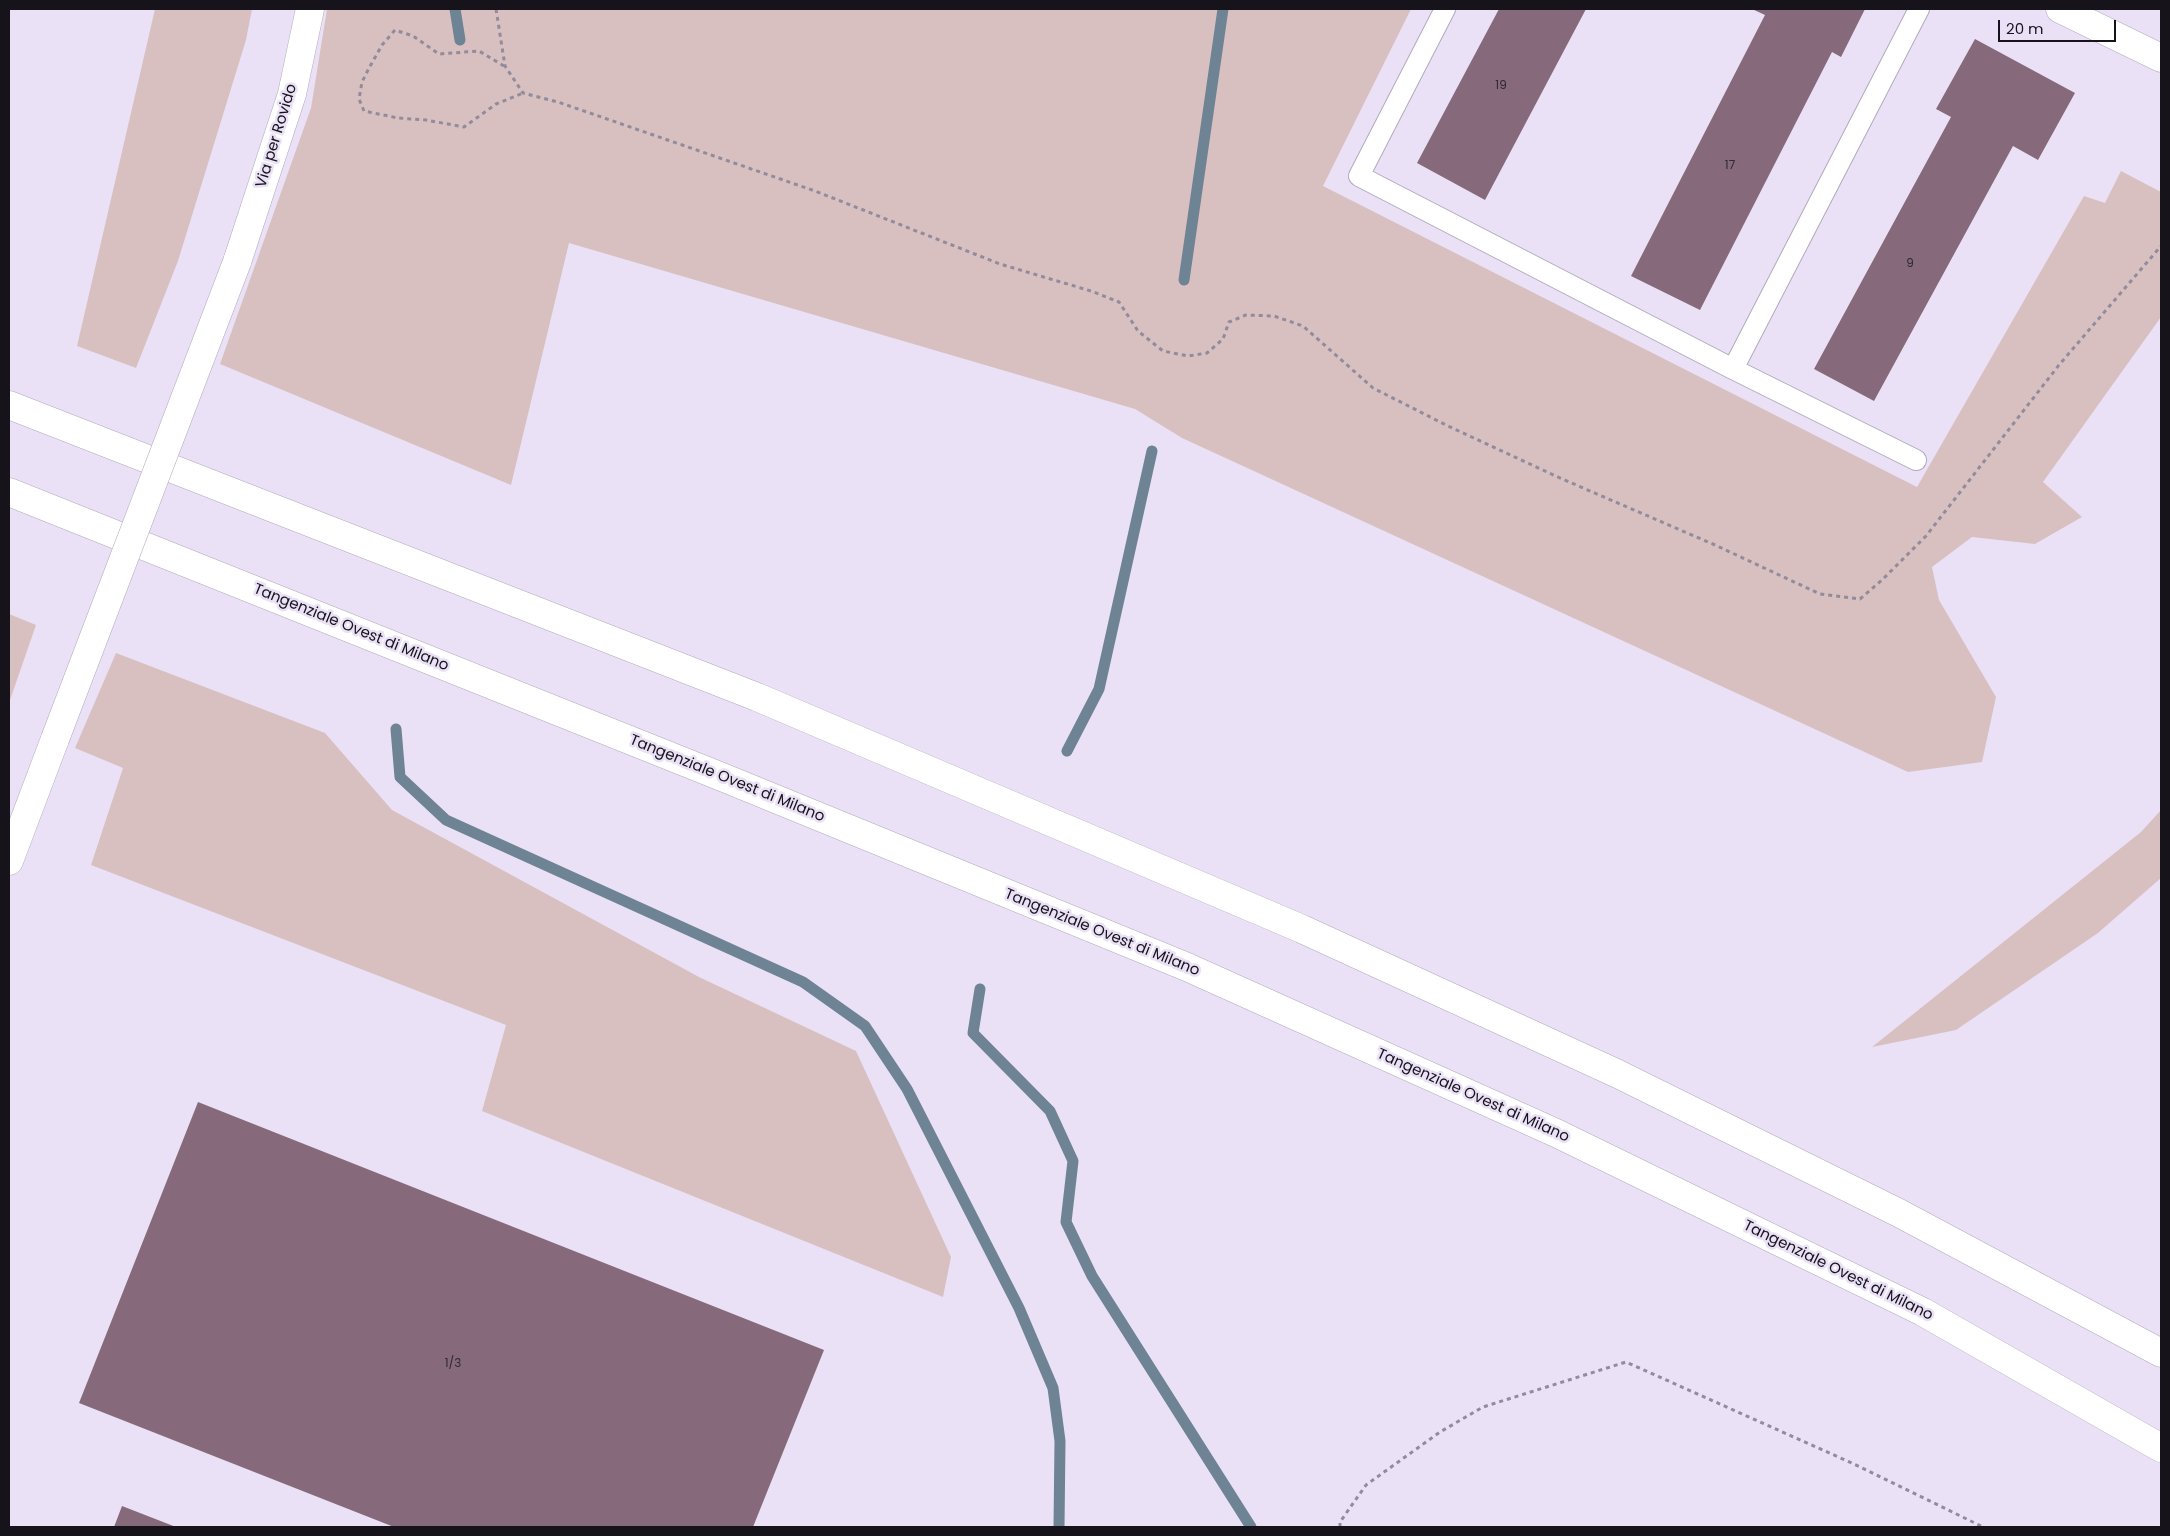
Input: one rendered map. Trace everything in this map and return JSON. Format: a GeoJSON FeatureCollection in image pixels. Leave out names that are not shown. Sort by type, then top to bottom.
{"type":"FeatureCollection","features":[{"type":"Feature","properties":{"kind":"main road","name":"Via per Rovido"},"geometry":{"type":"LineString","coordinates":[[9,861],[237,262],[292,94],[310,9]]}},
{"type":"Feature","properties":{"kind":"main road"},"geometry":{"type":"LineString","coordinates":[[2060,9],[2161,58]]}},
{"type":"Feature","properties":{"kind":"main road"},"geometry":{"type":"LineString","coordinates":[[9,405],[757,697],[1302,929],[1618,1074],[1890,1208],[2161,1353]]}},
{"type":"Feature","properties":{"kind":"main road","name":"Tangenziale Ovest di Milano"},"geometry":{"type":"LineString","coordinates":[[9,492],[722,776],[1187,967],[1556,1133],[1923,1312],[2161,1448]]}},
{"type":"Feature","properties":{"kind":"lane"},"geometry":{"type":"LineString","coordinates":[[1445,9],[1359,176],[1733,369],[1916,460]]}},
{"type":"Feature","properties":{"kind":"lane"},"geometry":{"type":"LineString","coordinates":[[1733,369],[1919,9]]}},
{"type":"Feature","properties":{"kind":"path"},"geometry":{"type":"LineString","coordinates":[[496,9],[505,66],[522,93]]}},
{"type":"Feature","properties":{"kind":"path"},"geometry":{"type":"LineString","coordinates":[[505,66],[479,51],[439,54],[413,36],[395,30],[382,46],[369,68],[362,82],[359,98],[364,111],[398,118],[426,120],[464,127],[496,104],[522,93],[558,102],[815,191],[1000,264],[1092,291],[1119,302],[1138,331],[1163,351],[1188,356],[1207,353],[1223,339],[1229,322],[1246,315],[1274,316],[1302,326],[1373,388],[1448,426],[1820,594],[1860,599],[1926,536],[2060,365],[2161,246]]}},
{"type":"Feature","properties":{"kind":"path"},"geometry":{"type":"LineString","coordinates":[[1340,1527],[1340,1522],[1366,1485],[1440,1432],[1483,1407],[1626,1362],[1854,1464],[1983,1527]]}},
{"type":"Feature","properties":{"kind":"shaded area"},"geometry":{"type":"Polygon","coordinates":[[[155,9],[252,9],[246,40],[178,261],[136,368],[77,346],[155,9]]]}},
{"type":"Feature","properties":{"kind":"shaded area"},"geometry":{"type":"Polygon","coordinates":[[[327,9],[1411,9],[1323,186],[1917,487],[2084,196],[2105,203],[2121,171],[2161,192],[2161,317],[2043,482],[2082,517],[2035,544],[1972,537],[1932,567],[1939,600],[1996,697],[1982,762],[1908,772],[1182,438],[1135,409],[569,243],[511,485],[220,364],[311,108],[327,9]]]}},
{"type":"Feature","properties":{"kind":"shaded area"},"geometry":{"type":"Polygon","coordinates":[[[9,614],[36,625],[9,703],[9,614]]]}},
{"type":"Feature","properties":{"kind":"shaded area"},"geometry":{"type":"Polygon","coordinates":[[[116,653],[325,733],[392,810],[699,977],[856,1051],[951,1257],[943,1297],[482,1111],[506,1025],[91,865],[123,768],[75,748],[116,653]]]}},
{"type":"Feature","properties":{"kind":"shaded area"},"geometry":{"type":"Polygon","coordinates":[[[2161,810],[2161,878],[2098,933],[1956,1030],[1872,1047],[2141,832],[2161,810]]]}},
{"type":"Feature","properties":{"kind":"building"},"geometry":{"type":"Polygon","coordinates":[[[1499,9],[1586,9],[1485,200],[1417,163],[1499,9]]]}},
{"type":"Feature","properties":{"kind":"building"},"geometry":{"type":"Polygon","coordinates":[[[1752,9],[1865,9],[1841,57],[1832,52],[1700,310],[1631,276],[1765,15],[1752,9]]]}},
{"type":"Feature","properties":{"kind":"building"},"geometry":{"type":"Polygon","coordinates":[[[1975,39],[2075,93],[2038,160],[2013,146],[1874,401],[1814,369],[1951,117],[1936,109],[1975,39]]]}},
{"type":"Feature","properties":{"kind":"building"},"geometry":{"type":"Polygon","coordinates":[[[198,1102],[824,1350],[753,1527],[394,1527],[79,1403],[198,1102]]]}},
{"type":"Feature","properties":{"kind":"building"},"geometry":{"type":"Polygon","coordinates":[[[122,1506],[176,1527],[114,1527],[122,1506]]]}},
{"type":"Feature","properties":{"kind":"waterway"},"geometry":{"type":"LineString","coordinates":[[455,9],[460,40]]}},
{"type":"Feature","properties":{"kind":"waterway"},"geometry":{"type":"LineString","coordinates":[[1184,280],[1223,9]]}},
{"type":"Feature","properties":{"kind":"waterway"},"geometry":{"type":"LineString","coordinates":[[1067,751],[1099,689],[1152,451]]}},
{"type":"Feature","properties":{"kind":"waterway"},"geometry":{"type":"LineString","coordinates":[[396,729],[400,777],[446,820],[803,982],[865,1026],[907,1089],[1019,1308],[1053,1388],[1060,1441],[1059,1527]]}},
{"type":"Feature","properties":{"kind":"waterway"},"geometry":{"type":"LineString","coordinates":[[980,989],[973,1033],[1050,1111],[1073,1161],[1066,1222],[1092,1276],[1251,1527]]}}]}
